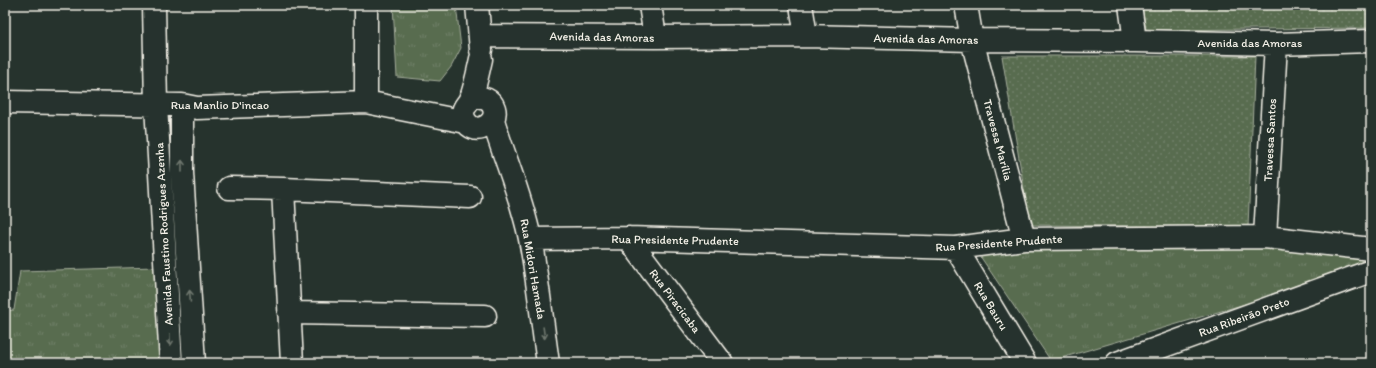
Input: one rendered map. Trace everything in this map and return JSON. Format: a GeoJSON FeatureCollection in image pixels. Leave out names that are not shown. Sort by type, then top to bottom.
{"type":"FeatureCollection","features":[{"type":"Feature","properties":{"kind":"street","name":"Avenida Faustino Rodrigues Azenha"},"geometry":{"type":"LineString","coordinates":[[154,5],[156,105],[171,363]]}},
{"type":"Feature","properties":{"kind":"street"},"geometry":{"type":"LineString","coordinates":[[366,5],[366,102]]}},
{"type":"Feature","properties":{"kind":"street","name":"Rua Midori Hamada"},"geometry":{"type":"LineString","coordinates":[[477,5],[481,58],[477,112],[504,154],[517,188],[530,239],[548,363]]}},
{"type":"Feature","properties":{"kind":"street"},"geometry":{"type":"LineString","coordinates":[[650,5],[655,38]]}},
{"type":"Feature","properties":{"kind":"street"},"geometry":{"type":"LineString","coordinates":[[801,5],[806,36]]}},
{"type":"Feature","properties":{"kind":"street","name":"Travessa Marília"},"geometry":{"type":"LineString","coordinates":[[966,5],[972,40],[1024,239]]}},
{"type":"Feature","properties":{"kind":"street"},"geometry":{"type":"LineString","coordinates":[[1130,5],[1135,41]]}},
{"type":"Feature","properties":{"kind":"street","name":"Avenida das Amoras"},"geometry":{"type":"LineString","coordinates":[[480,36],[655,38],[806,36],[1276,44],[1371,41]]}},
{"type":"Feature","properties":{"kind":"street","name":"Travessa Santos"},"geometry":{"type":"LineString","coordinates":[[1265,237],[1276,44]]}},
{"type":"Feature","properties":{"kind":"street","name":"Rua Manlio D'incao"},"geometry":{"type":"LineString","coordinates":[[5,102],[182,105],[197,108],[366,102],[433,116],[477,112]]}},
{"type":"Feature","properties":{"kind":"street","name":"Avenida Faustino Rodrigues Azenha"},"geometry":{"type":"LineString","coordinates":[[182,105],[182,173],[194,363]]}},
{"type":"Feature","properties":{"kind":"street"},"geometry":{"type":"LineString","coordinates":[[229,188],[470,197]]}},
{"type":"Feature","properties":{"kind":"street"},"geometry":{"type":"LineString","coordinates":[[283,189],[292,363]]}},
{"type":"Feature","properties":{"kind":"street","name":"Rua Presidente Prudente"},"geometry":{"type":"LineString","coordinates":[[530,239],[628,238],[956,248],[1024,239],[1265,237],[1371,249]]}},
{"type":"Feature","properties":{"kind":"street","name":"Rua Piracicaba"},"geometry":{"type":"LineString","coordinates":[[628,238],[722,363]]}},
{"type":"Feature","properties":{"kind":"street","name":"Rua Bauru"},"geometry":{"type":"LineString","coordinates":[[956,248],[1025,363]]}},
{"type":"Feature","properties":{"kind":"street","name":"Rua Ribeirão Preto"},"geometry":{"type":"LineString","coordinates":[[1117,363],[1371,270]]}},
{"type":"Feature","properties":{"kind":"street"},"geometry":{"type":"LineString","coordinates":[[289,313],[484,316]]}},
{"type":"Feature","properties":{"kind":"green space"},"geometry":{"type":"Polygon","coordinates":[[[393,5],[456,5],[461,48],[451,67],[440,81],[397,77],[393,5]]]}},
{"type":"Feature","properties":{"kind":"green space"},"geometry":{"type":"Polygon","coordinates":[[[1142,5],[1371,5],[1371,28],[1146,30],[1142,5]]]}},
{"type":"Feature","properties":{"kind":"green space"},"geometry":{"type":"Polygon","coordinates":[[[1002,56],[1255,56],[1248,227],[1030,225],[1002,56]]]}},
{"type":"Feature","properties":{"kind":"green space"},"geometry":{"type":"Polygon","coordinates":[[[1263,248],[1371,257],[1371,267],[1051,361],[980,256],[1029,249],[1263,248]]]}},
{"type":"Feature","properties":{"kind":"green space"},"geometry":{"type":"Polygon","coordinates":[[[156,267],[159,363],[5,363],[5,311],[14,310],[20,271],[156,267]]]}}]}
